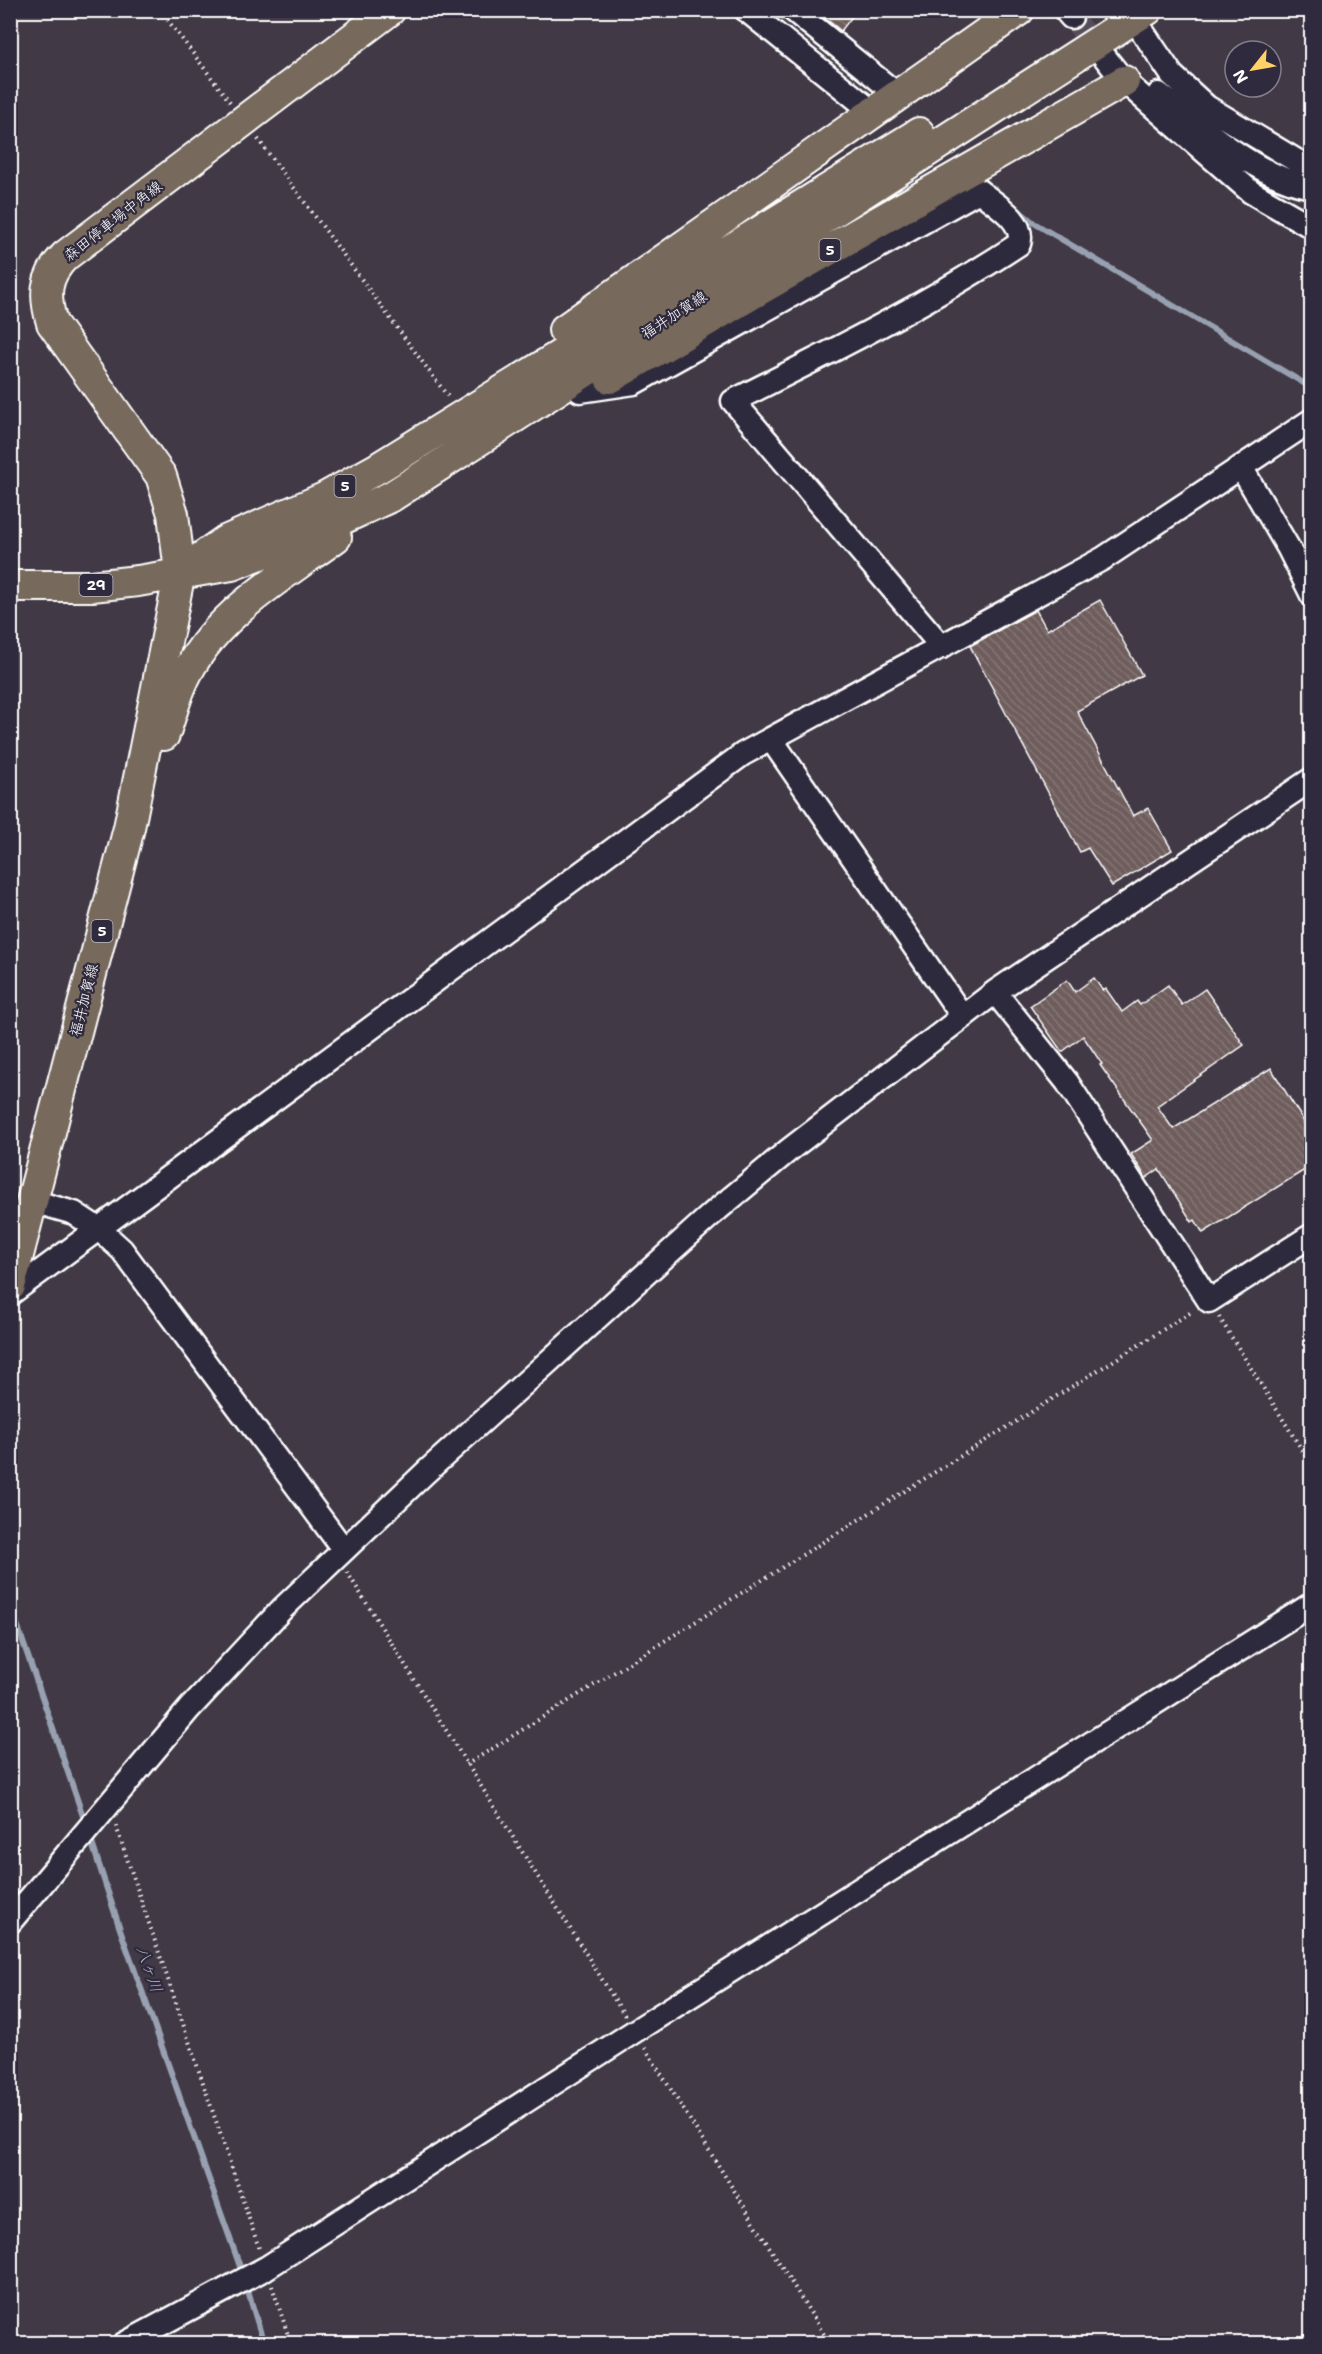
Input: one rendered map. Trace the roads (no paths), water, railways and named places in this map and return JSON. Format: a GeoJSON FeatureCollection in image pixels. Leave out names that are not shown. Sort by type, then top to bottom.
{"type":"FeatureCollection","features":[{"type":"Feature","properties":{"kind":"main road","name":"森田停車場中角線"},"geometry":{"type":"LineString","coordinates":[[180,572],[173,514],[161,476],[52,323],[46,299],[47,283],[57,264],[65,256],[390,10]]}},
{"type":"Feature","properties":{"kind":"main road","name":"5"},"geometry":{"type":"LineString","coordinates":[[504,388],[548,343],[577,320],[1019,10]]}},
{"type":"Feature","properties":{"kind":"main road","name":"福井加賀線"},"geometry":{"type":"LineString","coordinates":[[10,1286],[129,828],[180,572],[225,541],[324,498],[1131,13]]}},
{"type":"Feature","properties":{"kind":"main road","name":"福井加賀線"},"geometry":{"type":"LineString","coordinates":[[180,572],[232,565],[300,539],[392,496],[531,408],[1131,13]]}},
{"type":"Feature","properties":{"kind":"main road","name":"5"},"geometry":{"type":"LineString","coordinates":[[531,408],[580,391],[621,373],[753,294],[1124,81]]}},
{"type":"Feature","properties":{"kind":"main road"},"geometry":{"type":"LineString","coordinates":[[129,828],[182,682],[206,643],[239,608],[392,496]]}},
{"type":"Feature","properties":{"kind":"main road","name":"29"},"geometry":{"type":"LineString","coordinates":[[10,586],[92,586],[138,581],[180,572]]}},
{"type":"Feature","properties":{"kind":"street"},"geometry":{"type":"LineString","coordinates":[[746,10],[874,113]]}},
{"type":"Feature","properties":{"kind":"street"},"geometry":{"type":"LineString","coordinates":[[793,10],[899,96]]}},
{"type":"Feature","properties":{"kind":"street"},"geometry":{"type":"LineString","coordinates":[[1131,13],[1172,75],[1207,107],[1311,170]]}},
{"type":"Feature","properties":{"kind":"street"},"geometry":{"type":"LineString","coordinates":[[1099,50],[1124,81],[1251,192],[1311,227]]}},
{"type":"Feature","properties":{"kind":"street"},"geometry":{"type":"LineString","coordinates":[[1124,81],[1138,78],[1224,143],[1269,172],[1311,186]]}},
{"type":"Feature","properties":{"kind":"street"},"geometry":{"type":"LineString","coordinates":[[580,391],[634,383],[979,190],[1019,225],[1021,237],[1019,244],[970,276],[841,347],[733,401],[942,647]]}},
{"type":"Feature","properties":{"kind":"street"},"geometry":{"type":"LineString","coordinates":[[10,1294],[100,1230],[743,754],[1104,558],[1311,420]]}},
{"type":"Feature","properties":{"kind":"street"},"geometry":{"type":"LineString","coordinates":[[1241,467],[1289,549],[1311,595]]}},
{"type":"Feature","properties":{"kind":"street"},"geometry":{"type":"LineString","coordinates":[[771,739],[963,1017]]}},
{"type":"Feature","properties":{"kind":"street"},"geometry":{"type":"LineString","coordinates":[[10,1922],[204,1692],[283,1608],[426,1472],[712,1214],[789,1150],[995,992],[1311,779]]}},
{"type":"Feature","properties":{"kind":"street"},"geometry":{"type":"LineString","coordinates":[[995,992],[1067,1082],[1209,1301],[1311,1235]]}},
{"type":"Feature","properties":{"kind":"street"},"geometry":{"type":"LineString","coordinates":[[32,1201],[74,1213],[100,1230],[122,1250],[341,1553]]}},
{"type":"Feature","properties":{"kind":"street"},"geometry":{"type":"LineString","coordinates":[[124,2343],[266,2268],[635,2031],[1311,1604]]}},
{"type":"Feature","properties":{"kind":"waterway"},"geometry":{"type":"LineString","coordinates":[[776,10],[790,21]]}},
{"type":"Feature","properties":{"kind":"waterway"},"geometry":{"type":"LineString","coordinates":[[1017,209],[1034,223],[1312,388]]}},
{"type":"Feature","properties":{"kind":"waterway","name":"八ヶ川"},"geometry":{"type":"LineString","coordinates":[[10,1604],[85,1822]]}},
{"type":"Feature","properties":{"kind":"waterway","name":"八ヶ川"},"geometry":{"type":"LineString","coordinates":[[89,1834],[120,1929],[243,2275]]}},
{"type":"Feature","properties":{"kind":"waterway","name":"八ヶ川"},"geometry":{"type":"LineString","coordinates":[[246,2285],[264,2344]]}},
{"type":"Feature","properties":{"kind":"tunnel"},"geometry":{"type":"LineString","coordinates":[[1071,17],[1099,50]]}}]}
